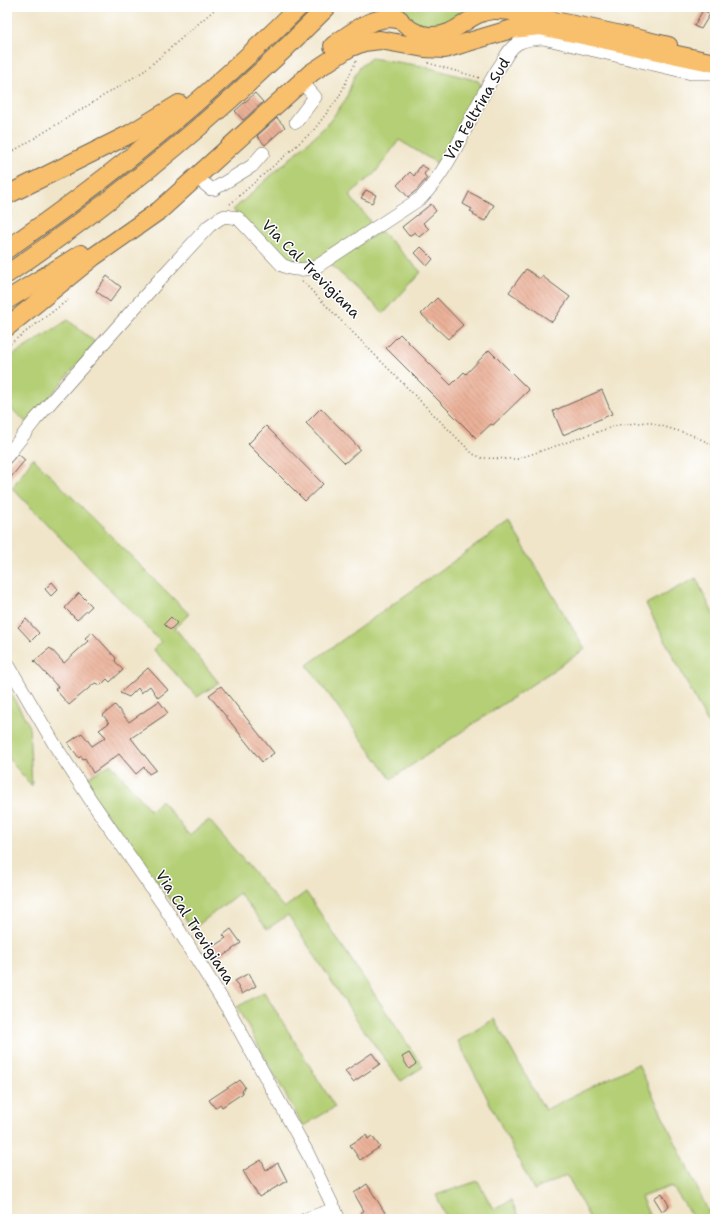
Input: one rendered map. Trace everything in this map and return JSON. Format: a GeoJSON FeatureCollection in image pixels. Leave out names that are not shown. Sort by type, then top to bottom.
{"type":"FeatureCollection","features":[{"type":"Feature","properties":{"kind":"highway"},"geometry":{"type":"LineString","coordinates":[[7,195],[130,134],[176,107],[202,86],[287,7]]}},
{"type":"Feature","properties":{"kind":"highway"},"geometry":{"type":"LineString","coordinates":[[7,249],[99,182],[151,140],[231,71],[299,7]]}},
{"type":"Feature","properties":{"kind":"highway"},"geometry":{"type":"LineString","coordinates":[[7,274],[67,231],[163,157],[249,83],[328,7]]}},
{"type":"Feature","properties":{"kind":"highway"},"geometry":{"type":"LineString","coordinates":[[7,327],[93,256],[144,223],[306,77],[333,45],[367,24],[392,17],[396,13]]}},
{"type":"Feature","properties":{"kind":"highway"},"geometry":{"type":"LineString","coordinates":[[306,77],[349,48],[372,40],[424,48],[445,49],[512,29],[540,26],[561,29],[700,61],[715,63]]}},
{"type":"Feature","properties":{"kind":"highway"},"geometry":{"type":"LineString","coordinates":[[7,300],[102,240],[144,223]]}},
{"type":"Feature","properties":{"kind":"main road"},"geometry":{"type":"LineString","coordinates":[[522,7],[585,26]]}},
{"type":"Feature","properties":{"kind":"main road"},"geometry":{"type":"LineString","coordinates":[[396,13],[413,30],[428,35],[443,35],[457,30],[473,13],[503,11],[585,26],[715,56]]}},
{"type":"Feature","properties":{"kind":"street","name":"Via Feltrina Sud"},"geometry":{"type":"LineString","coordinates":[[291,270],[302,270],[316,267],[421,198],[432,186],[446,164],[490,81],[514,45],[526,39],[543,38],[691,73],[715,72]]}},
{"type":"Feature","properties":{"kind":"street"},"geometry":{"type":"LineString","coordinates":[[296,122],[315,97],[306,77]]}},
{"type":"Feature","properties":{"kind":"street"},"geometry":{"type":"LineString","coordinates":[[196,177],[211,189],[214,189],[252,166],[263,153]]}},
{"type":"Feature","properties":{"kind":"street"},"geometry":{"type":"LineString","coordinates":[[7,456],[35,420],[161,278],[209,226],[225,216]]}},
{"type":"Feature","properties":{"kind":"street","name":"Via Cal Trevigiana"},"geometry":{"type":"LineString","coordinates":[[225,216],[238,218],[282,265],[291,270]]}},
{"type":"Feature","properties":{"kind":"street","name":"Via Cal Trevigiana"},"geometry":{"type":"LineString","coordinates":[[7,663],[68,766],[164,906],[204,969],[256,1057],[271,1088],[308,1154],[337,1214]]}},
{"type":"Feature","properties":{"kind":"street"},"geometry":{"type":"LineString","coordinates":[[306,1219],[337,1214]]}},
{"type":"Feature","properties":{"kind":"path"},"geometry":{"type":"LineString","coordinates":[[7,155],[144,71],[214,10]]}},
{"type":"Feature","properties":{"kind":"path"},"geometry":{"type":"LineString","coordinates":[[225,216],[226,210],[230,204],[313,131],[339,97],[358,59]]}},
{"type":"Feature","properties":{"kind":"path"},"geometry":{"type":"LineString","coordinates":[[427,62],[490,81]]}},
{"type":"Feature","properties":{"kind":"path","name":"Via Cal Trevigiana"},"geometry":{"type":"LineString","coordinates":[[291,270],[473,454],[482,458],[517,459],[618,425],[648,422],[692,435],[715,446]]}},
{"type":"Feature","properties":{"kind":"path"},"geometry":{"type":"LineString","coordinates":[[7,346],[68,300]]}},
{"type":"Feature","properties":{"kind":"green space"},"geometry":{"type":"Polygon","coordinates":[[[403,7],[465,7],[459,14],[451,19],[433,25],[416,21],[409,16],[403,7]]]}},
{"type":"Feature","properties":{"kind":"green space"},"geometry":{"type":"Polygon","coordinates":[[[371,58],[422,66],[478,81],[481,84],[481,88],[440,165],[399,140],[375,173],[349,195],[373,225],[311,264],[296,266],[287,262],[233,210],[327,125],[346,99],[354,77],[360,67],[371,58]]]}},
{"type":"Feature","properties":{"kind":"green space"},"geometry":{"type":"Polygon","coordinates":[[[381,231],[421,272],[384,313],[329,263],[381,231]]]}},
{"type":"Feature","properties":{"kind":"green space"},"geometry":{"type":"Polygon","coordinates":[[[68,320],[96,343],[27,423],[7,405],[7,359],[68,320]]]}},
{"type":"Feature","properties":{"kind":"green space"},"geometry":{"type":"Polygon","coordinates":[[[33,458],[189,614],[175,628],[219,683],[197,697],[153,649],[161,642],[12,488],[33,458]]]}},
{"type":"Feature","properties":{"kind":"green space"},"geometry":{"type":"Polygon","coordinates":[[[509,522],[585,649],[391,779],[307,665],[509,522]]]}},
{"type":"Feature","properties":{"kind":"green space"},"geometry":{"type":"Polygon","coordinates":[[[696,578],[715,618],[715,737],[646,604],[696,578]]]}},
{"type":"Feature","properties":{"kind":"green space"},"geometry":{"type":"Polygon","coordinates":[[[7,687],[29,725],[32,786],[7,757],[7,687]]]}},
{"type":"Feature","properties":{"kind":"green space"},"geometry":{"type":"Polygon","coordinates":[[[111,764],[151,811],[161,800],[189,835],[209,820],[284,908],[306,892],[423,1067],[401,1081],[363,1029],[288,915],[267,929],[239,893],[193,929],[81,781],[111,764]]]}},
{"type":"Feature","properties":{"kind":"green space"},"geometry":{"type":"Polygon","coordinates":[[[264,992],[335,1107],[303,1126],[237,1007],[264,992]]]}},
{"type":"Feature","properties":{"kind":"green space"},"geometry":{"type":"Polygon","coordinates":[[[494,1019],[545,1110],[638,1064],[711,1217],[694,1219],[672,1186],[641,1197],[651,1219],[590,1219],[567,1175],[534,1190],[458,1041],[494,1019]]]}},
{"type":"Feature","properties":{"kind":"green space"},"geometry":{"type":"Polygon","coordinates":[[[478,1181],[493,1209],[511,1200],[520,1219],[447,1219],[436,1195],[478,1181]]]}},
{"type":"Feature","properties":{"kind":"building"},"geometry":{"type":"Polygon","coordinates":[[[703,10],[710,14],[701,29],[694,26],[703,10]]]}},
{"type":"Feature","properties":{"kind":"building"},"geometry":{"type":"Polygon","coordinates":[[[255,93],[263,102],[243,120],[235,111],[255,93]]]}},
{"type":"Feature","properties":{"kind":"building"},"geometry":{"type":"Polygon","coordinates":[[[277,118],[285,127],[265,145],[257,136],[277,118]]]}},
{"type":"Feature","properties":{"kind":"building"},"geometry":{"type":"Polygon","coordinates":[[[421,165],[428,169],[424,174],[427,178],[417,190],[408,197],[397,185],[410,172],[414,176],[421,165]]]}},
{"type":"Feature","properties":{"kind":"building"},"geometry":{"type":"Polygon","coordinates":[[[366,190],[376,195],[372,203],[361,198],[366,190]]]}},
{"type":"Feature","properties":{"kind":"building"},"geometry":{"type":"Polygon","coordinates":[[[469,192],[494,205],[485,221],[473,215],[474,213],[470,211],[472,209],[463,204],[469,192]]]}},
{"type":"Feature","properties":{"kind":"building"},"geometry":{"type":"Polygon","coordinates":[[[431,204],[436,211],[423,223],[429,229],[419,237],[415,232],[409,236],[402,227],[431,204]]]}},
{"type":"Feature","properties":{"kind":"building"},"geometry":{"type":"Polygon","coordinates":[[[421,247],[433,259],[427,266],[415,253],[421,247]]]}},
{"type":"Feature","properties":{"kind":"building"},"geometry":{"type":"Polygon","coordinates":[[[526,269],[540,279],[542,276],[570,297],[552,322],[509,292],[526,269]]]}},
{"type":"Feature","properties":{"kind":"building"},"geometry":{"type":"Polygon","coordinates":[[[107,276],[121,287],[110,302],[96,291],[107,276]]]}},
{"type":"Feature","properties":{"kind":"building"},"geometry":{"type":"Polygon","coordinates":[[[437,298],[463,325],[448,339],[421,314],[437,298]]]}},
{"type":"Feature","properties":{"kind":"building"},"geometry":{"type":"Polygon","coordinates":[[[400,334],[451,385],[464,372],[466,374],[489,350],[529,390],[493,425],[491,424],[476,438],[386,348],[400,334]]]}},
{"type":"Feature","properties":{"kind":"building"},"geometry":{"type":"Polygon","coordinates":[[[602,390],[612,414],[563,435],[553,411],[602,390]]]}},
{"type":"Feature","properties":{"kind":"building"},"geometry":{"type":"Polygon","coordinates":[[[321,408],[360,449],[345,463],[306,423],[321,408]]]}},
{"type":"Feature","properties":{"kind":"building"},"geometry":{"type":"Polygon","coordinates":[[[266,426],[323,484],[305,501],[248,444],[266,426]]]}},
{"type":"Feature","properties":{"kind":"building"},"geometry":{"type":"Polygon","coordinates":[[[18,454],[25,460],[7,482],[7,466],[18,454]]]}},
{"type":"Feature","properties":{"kind":"building"},"geometry":{"type":"Polygon","coordinates":[[[52,582],[58,589],[51,596],[45,589],[52,582]]]}},
{"type":"Feature","properties":{"kind":"building"},"geometry":{"type":"Polygon","coordinates":[[[79,593],[92,606],[77,620],[65,608],[79,593]]]}},
{"type":"Feature","properties":{"kind":"building"},"geometry":{"type":"Polygon","coordinates":[[[171,617],[177,623],[170,630],[164,624],[171,617]]]}},
{"type":"Feature","properties":{"kind":"building"},"geometry":{"type":"Polygon","coordinates":[[[26,619],[39,633],[31,641],[18,627],[26,619]]]}},
{"type":"Feature","properties":{"kind":"building"},"geometry":{"type":"Polygon","coordinates":[[[92,632],[116,658],[115,661],[123,670],[110,682],[107,679],[101,685],[95,683],[69,705],[55,689],[58,687],[34,661],[50,648],[64,663],[88,641],[85,638],[92,632]]]}},
{"type":"Feature","properties":{"kind":"building"},"geometry":{"type":"Polygon","coordinates":[[[148,668],[168,690],[158,698],[150,686],[141,693],[138,688],[129,697],[120,693],[148,668]]]}},
{"type":"Feature","properties":{"kind":"building"},"geometry":{"type":"Polygon","coordinates":[[[221,686],[274,753],[262,762],[209,695],[221,686]]]}},
{"type":"Feature","properties":{"kind":"building"},"geometry":{"type":"Polygon","coordinates":[[[159,701],[168,713],[131,738],[156,770],[149,774],[144,767],[136,774],[119,754],[93,773],[85,758],[83,759],[81,756],[79,758],[68,743],[82,733],[92,746],[106,737],[99,730],[109,723],[103,715],[115,705],[129,722],[159,701]]]}},
{"type":"Feature","properties":{"kind":"building"},"geometry":{"type":"Polygon","coordinates":[[[231,929],[241,943],[219,959],[211,948],[226,938],[223,935],[231,929]]]}},
{"type":"Feature","properties":{"kind":"building"},"geometry":{"type":"Polygon","coordinates":[[[249,973],[256,986],[242,994],[235,981],[249,973]]]}},
{"type":"Feature","properties":{"kind":"building"},"geometry":{"type":"Polygon","coordinates":[[[372,1053],[380,1064],[353,1082],[345,1071],[372,1053]]]}},
{"type":"Feature","properties":{"kind":"building"},"geometry":{"type":"Polygon","coordinates":[[[409,1053],[416,1064],[409,1069],[402,1057],[409,1053]]]}},
{"type":"Feature","properties":{"kind":"building"},"geometry":{"type":"Polygon","coordinates":[[[240,1080],[245,1087],[242,1091],[243,1093],[222,1107],[220,1104],[215,1108],[209,1100],[240,1080]]]}},
{"type":"Feature","properties":{"kind":"building"},"geometry":{"type":"Polygon","coordinates":[[[366,1135],[368,1139],[372,1136],[380,1147],[360,1160],[350,1145],[366,1135]]]}},
{"type":"Feature","properties":{"kind":"building"},"geometry":{"type":"Polygon","coordinates":[[[261,1160],[266,1170],[278,1163],[287,1181],[259,1197],[243,1171],[261,1160]]]}},
{"type":"Feature","properties":{"kind":"building"},"geometry":{"type":"Polygon","coordinates":[[[367,1184],[389,1219],[362,1219],[360,1213],[364,1211],[354,1193],[367,1184]]]}},
{"type":"Feature","properties":{"kind":"building"},"geometry":{"type":"Polygon","coordinates":[[[662,1193],[669,1206],[662,1211],[654,1198],[662,1193]]]}}]}
